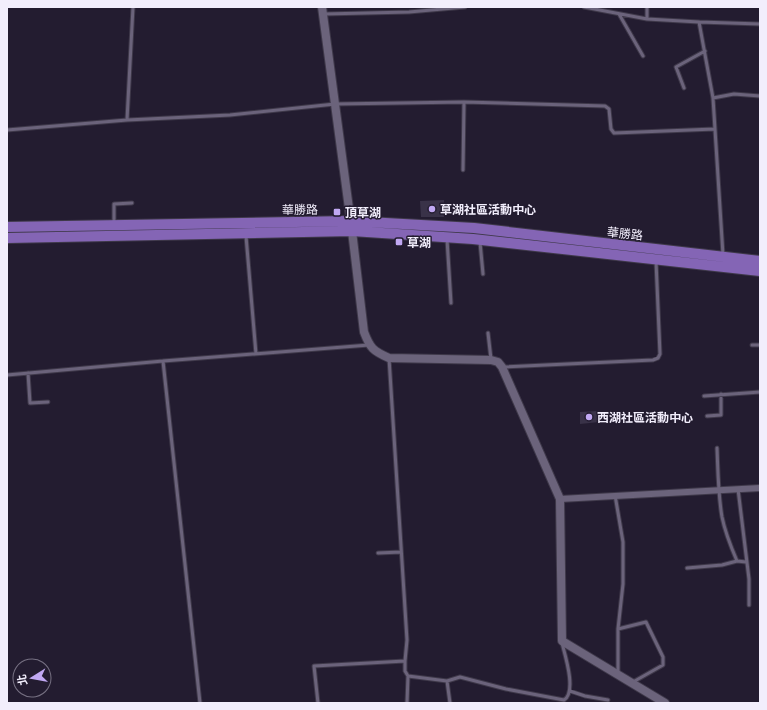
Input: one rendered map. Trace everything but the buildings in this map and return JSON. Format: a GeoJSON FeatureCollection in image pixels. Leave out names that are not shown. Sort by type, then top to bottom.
{"type":"FeatureCollection","features":[{"type":"Feature","properties":{"kind":"main road","name":"華勝路"},"geometry":{"type":"LineString","coordinates":[[7,227],[114,225],[474,228],[655,254],[723,262],[760,262]]}},
{"type":"Feature","properties":{"kind":"main road","name":"華勝路"},"geometry":{"type":"LineString","coordinates":[[7,238],[246,233],[351,226],[655,254]]}},
{"type":"Feature","properties":{"kind":"main road","name":"華勝路"},"geometry":{"type":"LineString","coordinates":[[723,262],[760,271]]}},
{"type":"Feature","properties":{"kind":"street"},"geometry":{"type":"LineString","coordinates":[[323,11],[364,332],[369,345],[378,353],[389,358],[491,360],[498,362],[502,367],[560,499],[562,641],[665,703]]}},
{"type":"Feature","properties":{"kind":"street"},"geometry":{"type":"LineString","coordinates":[[560,499],[760,488]]}},
{"type":"Feature","properties":{"kind":"lane"},"geometry":{"type":"LineString","coordinates":[[127,120],[133,7]]}},
{"type":"Feature","properties":{"kind":"lane"},"geometry":{"type":"LineString","coordinates":[[409,7],[409,12]]}},
{"type":"Feature","properties":{"kind":"lane"},"geometry":{"type":"LineString","coordinates":[[323,11],[409,12],[465,7]]}},
{"type":"Feature","properties":{"kind":"lane"},"geometry":{"type":"LineString","coordinates":[[584,7],[647,19],[760,24]]}},
{"type":"Feature","properties":{"kind":"lane"},"geometry":{"type":"LineString","coordinates":[[647,7],[647,19]]}},
{"type":"Feature","properties":{"kind":"lane"},"geometry":{"type":"LineString","coordinates":[[619,14],[643,56]]}},
{"type":"Feature","properties":{"kind":"lane"},"geometry":{"type":"LineString","coordinates":[[699,22],[713,98],[723,262]]}},
{"type":"Feature","properties":{"kind":"lane"},"geometry":{"type":"LineString","coordinates":[[684,88],[676,67],[705,51]]}},
{"type":"Feature","properties":{"kind":"lane"},"geometry":{"type":"LineString","coordinates":[[713,98],[734,94],[760,96]]}},
{"type":"Feature","properties":{"kind":"lane"},"geometry":{"type":"LineString","coordinates":[[7,130],[127,120],[230,115],[335,104],[464,102],[604,106],[609,109],[611,129],[614,133],[715,129]]}},
{"type":"Feature","properties":{"kind":"lane"},"geometry":{"type":"LineString","coordinates":[[462,170],[464,102]]}},
{"type":"Feature","properties":{"kind":"lane"},"geometry":{"type":"LineString","coordinates":[[114,225],[114,204],[132,204]]}},
{"type":"Feature","properties":{"kind":"lane"},"geometry":{"type":"LineString","coordinates":[[246,233],[256,354]]}},
{"type":"Feature","properties":{"kind":"lane"},"geometry":{"type":"LineString","coordinates":[[447,236],[451,303]]}},
{"type":"Feature","properties":{"kind":"lane"},"geometry":{"type":"LineString","coordinates":[[480,239],[483,274]]}},
{"type":"Feature","properties":{"kind":"lane"},"geometry":{"type":"LineString","coordinates":[[502,367],[653,360],[658,358],[660,354],[655,254]]}},
{"type":"Feature","properties":{"kind":"lane"},"geometry":{"type":"LineString","coordinates":[[488,333],[491,360]]}},
{"type":"Feature","properties":{"kind":"lane"},"geometry":{"type":"LineString","coordinates":[[7,375],[369,345]]}},
{"type":"Feature","properties":{"kind":"lane"},"geometry":{"type":"LineString","coordinates":[[752,345],[760,345]]}},
{"type":"Feature","properties":{"kind":"lane"},"geometry":{"type":"LineString","coordinates":[[389,358],[407,640],[405,661],[405,671],[408,676],[407,703]]}},
{"type":"Feature","properties":{"kind":"lane"},"geometry":{"type":"LineString","coordinates":[[163,361],[200,703]]}},
{"type":"Feature","properties":{"kind":"lane"},"geometry":{"type":"LineString","coordinates":[[28,373],[30,403],[48,402]]}},
{"type":"Feature","properties":{"kind":"lane"},"geometry":{"type":"LineString","coordinates":[[704,396],[760,392]]}},
{"type":"Feature","properties":{"kind":"lane"},"geometry":{"type":"LineString","coordinates":[[707,416],[721,415],[721,394]]}},
{"type":"Feature","properties":{"kind":"lane"},"geometry":{"type":"LineString","coordinates":[[717,448],[722,517],[737,561]]}},
{"type":"Feature","properties":{"kind":"lane"},"geometry":{"type":"LineString","coordinates":[[738,489],[749,579],[749,605]]}},
{"type":"Feature","properties":{"kind":"lane"},"geometry":{"type":"LineString","coordinates":[[615,495],[623,542],[623,584],[618,629],[618,675]]}},
{"type":"Feature","properties":{"kind":"lane"},"geometry":{"type":"LineString","coordinates":[[378,553],[401,552]]}},
{"type":"Feature","properties":{"kind":"lane"},"geometry":{"type":"LineString","coordinates":[[687,568],[722,565],[737,561],[746,562]]}},
{"type":"Feature","properties":{"kind":"lane"},"geometry":{"type":"LineString","coordinates":[[618,629],[646,622],[663,657],[663,665],[631,683]]}},
{"type":"Feature","properties":{"kind":"lane"},"geometry":{"type":"LineString","coordinates":[[562,641],[569,669],[570,691],[567,698],[567,703]]}},
{"type":"Feature","properties":{"kind":"lane"},"geometry":{"type":"LineString","coordinates":[[318,703],[314,666],[405,661]]}},
{"type":"Feature","properties":{"kind":"lane"},"geometry":{"type":"LineString","coordinates":[[408,676],[447,681],[460,677],[506,689],[560,700],[567,698]]}},
{"type":"Feature","properties":{"kind":"lane"},"geometry":{"type":"LineString","coordinates":[[447,681],[450,703]]}},
{"type":"Feature","properties":{"kind":"lane"},"geometry":{"type":"LineString","coordinates":[[570,691],[585,696],[608,700]]}},
{"type":"Feature","properties":{"kind":"place","name":"草湖社區活動中心"},"geometry":{"type":"Point","coordinates":[432,209]}},
{"type":"Feature","properties":{"kind":"place","name":"頂草湖"},"geometry":{"type":"Point","coordinates":[337,212]}},
{"type":"Feature","properties":{"kind":"place","name":"草湖"},"geometry":{"type":"Point","coordinates":[399,242]}},
{"type":"Feature","properties":{"kind":"place","name":"西湖社區活動中心"},"geometry":{"type":"Point","coordinates":[589,417]}}]}
